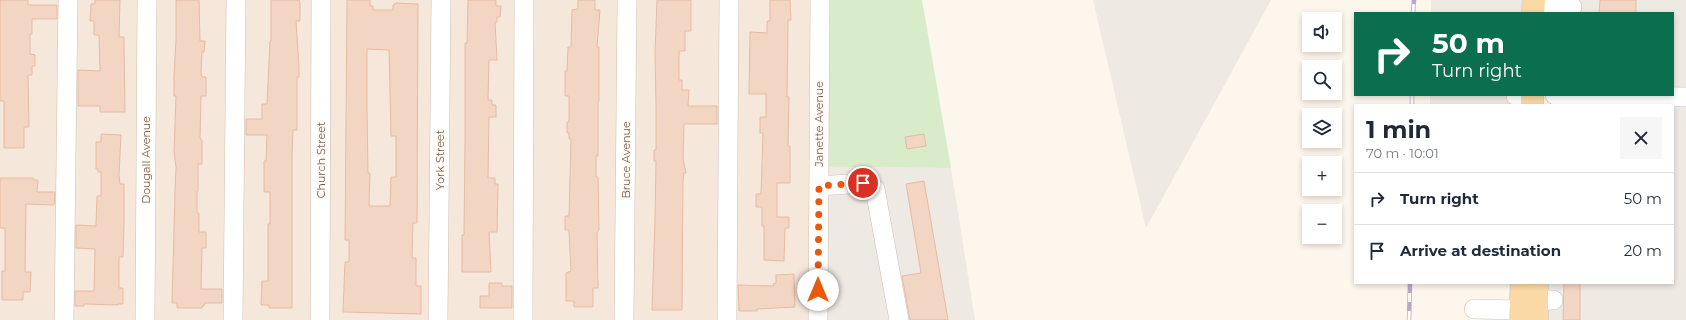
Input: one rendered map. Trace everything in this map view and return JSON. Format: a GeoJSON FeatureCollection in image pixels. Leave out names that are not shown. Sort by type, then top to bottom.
{"type":"FeatureCollection","features":[{"type":"Feature","properties":{"kind":"main road"},"geometry":{"type":"LineString","coordinates":[[1523,284],[1534,306]]}},
{"type":"Feature","properties":{"kind":"street"},"geometry":{"type":"LineString","coordinates":[[64,320],[68,0]]}},
{"type":"Feature","properties":{"kind":"street","name":"Dougall Avenue"},"geometry":{"type":"LineString","coordinates":[[145,320],[147,0]]}},
{"type":"Feature","properties":{"kind":"street"},"geometry":{"type":"LineString","coordinates":[[233,320],[236,0]]}},
{"type":"Feature","properties":{"kind":"street","name":"Church Street"},"geometry":{"type":"LineString","coordinates":[[320,320],[322,0]]}},
{"type":"Feature","properties":{"kind":"street","name":"York Street"},"geometry":{"type":"LineString","coordinates":[[438,320],[441,0]]}},
{"type":"Feature","properties":{"kind":"street"},"geometry":{"type":"LineString","coordinates":[[522,320],[524,0]]}},
{"type":"Feature","properties":{"kind":"street","name":"Bruce Avenue"},"geometry":{"type":"LineString","coordinates":[[624,320],[627,0]]}},
{"type":"Feature","properties":{"kind":"street"},"geometry":{"type":"LineString","coordinates":[[727,320],[729,0]]}},
{"type":"Feature","properties":{"kind":"street","name":"Janette Avenue"},"geometry":{"type":"LineString","coordinates":[[818,320],[820,0]]}},
{"type":"Feature","properties":{"kind":"street"},"geometry":{"type":"LineString","coordinates":[[1534,6],[1572,7]]}},
{"type":"Feature","properties":{"kind":"street"},"geometry":{"type":"LineString","coordinates":[[1620,96],[1686,97]]}},
{"type":"Feature","properties":{"kind":"street"},"geometry":{"type":"LineString","coordinates":[[819,186],[863,183],[875,189],[899,320]]}},
{"type":"Feature","properties":{"kind":"street"},"geometry":{"type":"LineString","coordinates":[[1474,309],[1534,306]]}},
{"type":"Feature","properties":{"kind":"shaded area"},"geometry":{"type":"Polygon","coordinates":[[[0,0],[813,0],[811,320],[0,320],[0,0]]]}},
{"type":"Feature","properties":{"kind":"shaded area"},"geometry":{"type":"Polygon","coordinates":[[[1093,0],[1271,0],[1146,228],[1093,0]]]}},
{"type":"Feature","properties":{"kind":"shaded area"},"geometry":{"type":"Polygon","coordinates":[[[1431,0],[1524,0],[1523,12],[1431,12],[1431,0]]]}},
{"type":"Feature","properties":{"kind":"shaded area"},"geometry":{"type":"Polygon","coordinates":[[[1552,0],[1686,0],[1686,320],[1547,320],[1548,284],[1674,284],[1674,104],[1551,104],[1551,96],[1674,96],[1674,12],[1552,12],[1552,0]]]}},
{"type":"Feature","properties":{"kind":"shaded area"},"geometry":{"type":"Polygon","coordinates":[[[1430,96],[1522,96],[1521,104],[1430,104],[1430,96]]]}},
{"type":"Feature","properties":{"kind":"shaded area"},"geometry":{"type":"Polygon","coordinates":[[[822,167],[951,168],[975,320],[821,320],[822,167]]]}},
{"type":"Feature","properties":{"kind":"green space"},"geometry":{"type":"Polygon","coordinates":[[[824,0],[922,0],[951,168],[822,167],[824,0]]]}},
{"type":"Feature","properties":{"kind":"building"},"geometry":{"type":"Polygon","coordinates":[[[0,0],[28,0],[28,5],[57,5],[57,19],[32,19],[30,54],[35,55],[35,66],[32,66],[32,75],[28,75],[29,127],[24,127],[24,148],[4,148],[4,101],[0,101],[0,0]]]}},
{"type":"Feature","properties":{"kind":"building"},"geometry":{"type":"Polygon","coordinates":[[[95,0],[120,0],[119,37],[124,37],[125,112],[100,112],[100,106],[78,106],[78,70],[100,71],[99,35],[94,35],[94,21],[90,21],[91,4],[95,4],[95,0]]]}},
{"type":"Feature","properties":{"kind":"building"},"geometry":{"type":"Polygon","coordinates":[[[176,0],[199,0],[200,41],[205,41],[204,52],[202,52],[201,74],[202,77],[206,77],[206,96],[201,96],[200,138],[202,140],[202,164],[198,164],[197,191],[199,232],[206,232],[206,248],[202,248],[201,289],[222,289],[222,303],[205,303],[202,308],[177,308],[177,303],[172,303],[176,167],[174,153],[176,96],[174,96],[174,77],[176,0]]]}},
{"type":"Feature","properties":{"kind":"building"},"geometry":{"type":"Polygon","coordinates":[[[271,0],[299,0],[300,3],[300,21],[296,21],[299,66],[299,77],[297,77],[297,130],[293,130],[292,155],[292,308],[269,308],[269,305],[261,305],[262,281],[268,281],[268,224],[270,224],[270,192],[264,192],[264,161],[266,161],[267,135],[246,135],[246,119],[262,119],[262,104],[267,104],[271,41],[271,0]]]}},
{"type":"Feature","properties":{"kind":"building"},"geometry":{"type":"Polygon","coordinates":[[[347,0],[370,0],[370,6],[373,6],[373,10],[393,10],[393,5],[396,3],[418,4],[417,223],[413,223],[412,258],[416,258],[416,286],[421,286],[421,314],[343,312],[345,262],[349,262],[349,240],[345,240],[347,0]],[[367,49],[368,173],[370,173],[369,206],[390,206],[391,177],[396,177],[396,136],[391,136],[389,50],[367,49]]]}},
{"type":"Feature","properties":{"kind":"building"},"geometry":{"type":"Polygon","coordinates":[[[468,0],[496,0],[496,6],[501,6],[500,17],[497,17],[497,22],[495,22],[497,60],[489,60],[488,100],[492,100],[492,105],[496,105],[496,117],[489,117],[488,178],[495,178],[495,184],[498,184],[497,232],[489,232],[491,272],[462,272],[462,235],[464,235],[465,43],[467,43],[468,0]]]}},
{"type":"Feature","properties":{"kind":"building"},"geometry":{"type":"Polygon","coordinates":[[[578,0],[595,0],[595,10],[600,10],[597,47],[599,47],[598,156],[596,156],[599,230],[597,232],[598,288],[593,288],[593,307],[574,307],[574,301],[566,301],[566,273],[571,271],[569,230],[565,230],[565,216],[569,216],[571,139],[569,139],[569,133],[567,133],[567,122],[569,122],[569,96],[565,96],[565,71],[567,71],[568,47],[571,47],[572,10],[578,9],[578,0]]]}},
{"type":"Feature","properties":{"kind":"building"},"geometry":{"type":"Polygon","coordinates":[[[657,0],[691,0],[691,31],[685,31],[685,51],[679,51],[679,80],[682,80],[682,90],[689,90],[688,106],[717,106],[717,124],[684,124],[683,159],[686,173],[684,173],[683,180],[682,310],[652,310],[656,161],[654,161],[654,150],[656,150],[655,53],[657,0]]]}},
{"type":"Feature","properties":{"kind":"building"},"geometry":{"type":"Polygon","coordinates":[[[770,0],[790,0],[791,20],[788,20],[787,97],[789,97],[788,146],[790,146],[790,183],[777,183],[777,217],[789,217],[789,228],[785,228],[784,261],[764,260],[764,226],[762,226],[762,207],[756,207],[756,194],[761,194],[763,133],[760,133],[760,117],[766,117],[766,94],[749,94],[750,32],[767,33],[767,21],[770,21],[770,0]]]}},
{"type":"Feature","properties":{"kind":"building"},"geometry":{"type":"Polygon","coordinates":[[[1600,0],[1636,0],[1636,12],[1599,12],[1600,0]]]}},
{"type":"Feature","properties":{"kind":"building"},"geometry":{"type":"Polygon","coordinates":[[[101,134],[121,135],[119,175],[120,184],[124,184],[124,224],[123,257],[119,257],[119,288],[123,288],[123,304],[84,304],[84,306],[75,306],[75,291],[94,291],[95,249],[76,248],[76,225],[96,226],[97,196],[101,196],[101,172],[98,172],[98,169],[96,169],[96,142],[101,142],[101,134]]]}},
{"type":"Feature","properties":{"kind":"building"},"geometry":{"type":"Polygon","coordinates":[[[924,134],[926,146],[907,149],[905,137],[924,134]]]}},
{"type":"Feature","properties":{"kind":"building"},"geometry":{"type":"Polygon","coordinates":[[[0,178],[33,178],[33,180],[38,180],[37,192],[55,192],[54,205],[26,204],[25,272],[31,272],[30,292],[23,292],[23,300],[2,300],[2,271],[5,271],[5,228],[0,228],[0,178]]]}},
{"type":"Feature","properties":{"kind":"building"},"geometry":{"type":"Polygon","coordinates":[[[924,181],[948,320],[910,320],[902,276],[921,273],[906,184],[924,181]]]}},
{"type":"Feature","properties":{"kind":"building"},"geometry":{"type":"Polygon","coordinates":[[[794,274],[795,307],[757,309],[757,311],[739,311],[738,285],[774,286],[773,284],[776,283],[776,275],[794,274]]]}},
{"type":"Feature","properties":{"kind":"building"},"geometry":{"type":"Polygon","coordinates":[[[489,283],[502,283],[502,286],[512,286],[512,308],[480,308],[480,296],[489,296],[489,283]]]}},
{"type":"Feature","properties":{"kind":"building"},"geometry":{"type":"Polygon","coordinates":[[[1564,284],[1580,284],[1580,320],[1563,320],[1564,284]]]}},
{"type":"Feature","properties":{"kind":"railway"},"geometry":{"type":"LineString","coordinates":[[1413,12],[1414,0]]}},
{"type":"Feature","properties":{"kind":"railway"},"geometry":{"type":"LineString","coordinates":[[1412,96],[1412,104]]}},
{"type":"Feature","properties":{"kind":"railway"},"geometry":{"type":"LineString","coordinates":[[1409,320],[1410,284]]}},
{"type":"Feature","properties":{"kind":"route"},"geometry":{"type":"LineString","coordinates":[[818,290],[819,186],[863,183]]}}]}
